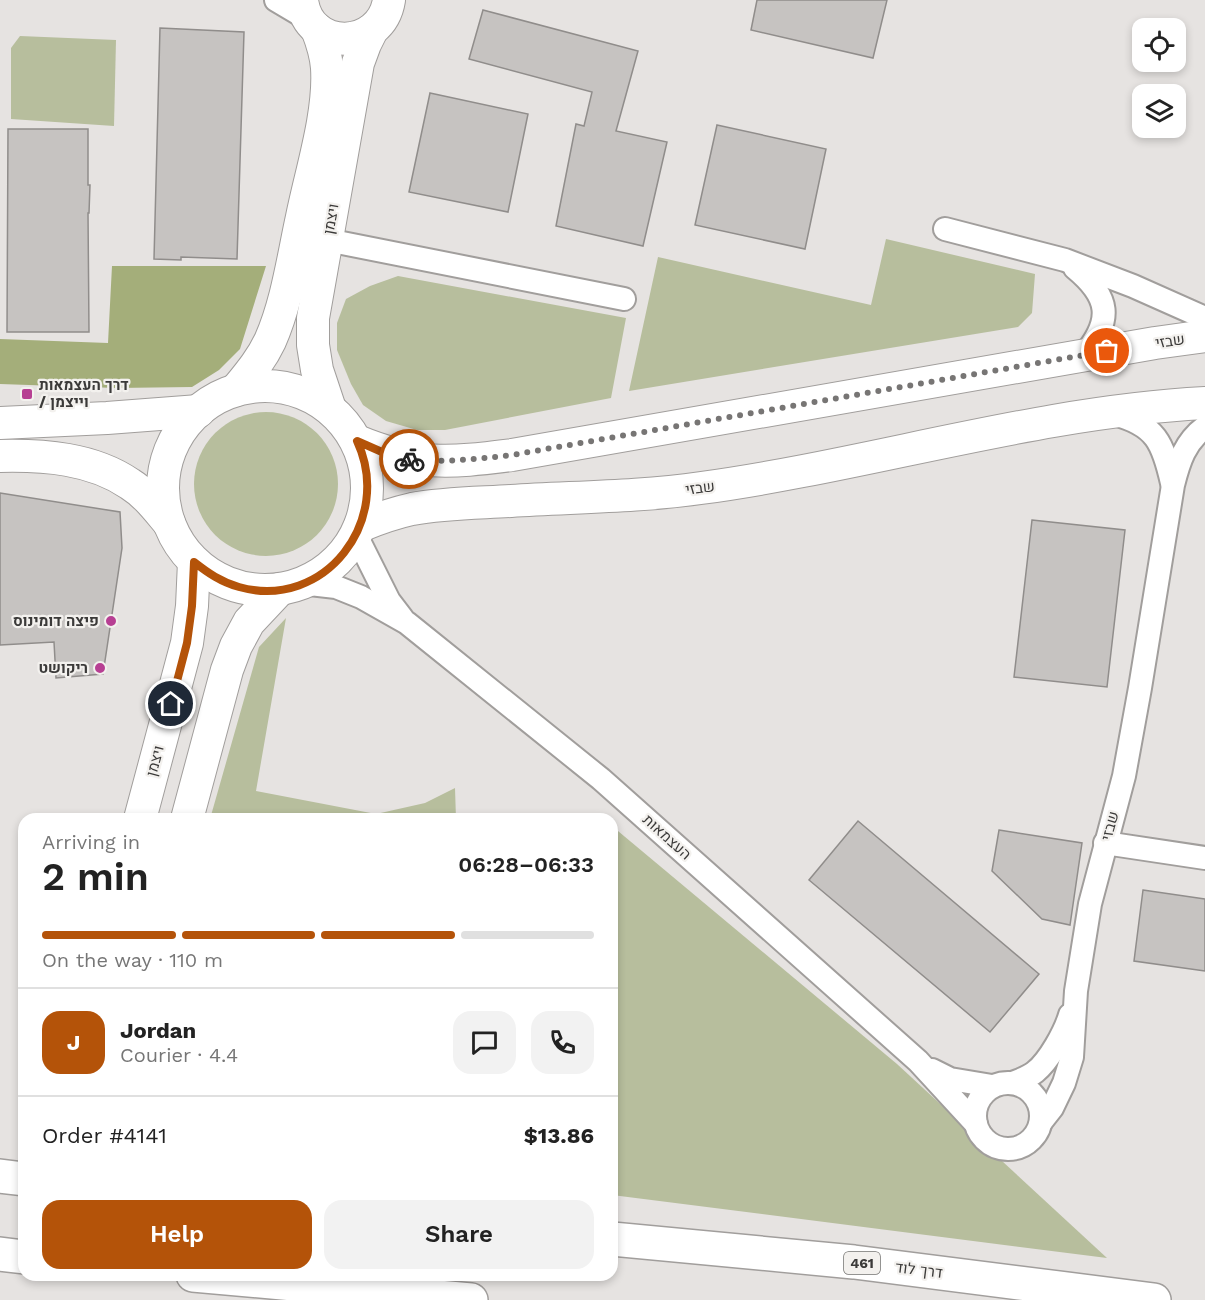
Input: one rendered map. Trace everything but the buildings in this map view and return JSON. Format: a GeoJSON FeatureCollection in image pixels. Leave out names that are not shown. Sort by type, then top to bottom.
{"type":"FeatureCollection","features":[{"type":"Feature","properties":{"kind":"main road"},"geometry":{"type":"LineString","coordinates":[[0,1176],[18,1178]]}},
{"type":"Feature","properties":{"kind":"main road","name":"דרך לוד"},"geometry":{"type":"LineString","coordinates":[[618,1240],[854,1262],[1154,1300]]}},
{"type":"Feature","properties":{"kind":"main road"},"geometry":{"type":"LineString","coordinates":[[0,1254],[18,1256]]}},
{"type":"Feature","properties":{"kind":"main road"},"geometry":{"type":"LineString","coordinates":[[260,1281],[471,1300]]}},
{"type":"Feature","properties":{"kind":"street"},"geometry":{"type":"LineString","coordinates":[[276,0],[309,16],[328,36],[349,39],[360,37],[372,30]]}},
{"type":"Feature","properties":{"kind":"street","name":"ויצמן"},"geometry":{"type":"LineString","coordinates":[[330,409],[316,370],[313,318],[358,63],[372,30],[382,21],[389,0]]}},
{"type":"Feature","properties":{"kind":"street","name":"ויצמן"},"geometry":{"type":"LineString","coordinates":[[236,390],[256,366],[270,340],[282,305],[321,129],[326,95],[326,58],[324,46],[309,16]]}},
{"type":"Feature","properties":{"kind":"street"},"geometry":{"type":"LineString","coordinates":[[945,229],[1065,260],[1133,286],[1204,319]]}},
{"type":"Feature","properties":{"kind":"street"},"geometry":{"type":"LineString","coordinates":[[327,240],[624,299]]}},
{"type":"Feature","properties":{"kind":"street"},"geometry":{"type":"LineString","coordinates":[[1065,260],[1091,281],[1102,298],[1105,310],[1103,326],[1097,339],[1084,355]]}},
{"type":"Feature","properties":{"kind":"street","name":"שבזי"},"geometry":{"type":"LineString","coordinates":[[357,441],[382,452],[434,462],[512,455],[1084,355],[1204,319]]}},
{"type":"Feature","properties":{"kind":"street"},"geometry":{"type":"LineString","coordinates":[[261,386],[283,388],[304,394],[330,409],[357,441],[365,461],[368,490],[364,518],[342,556],[321,575],[291,586],[266,591],[240,587],[215,578],[194,562],[177,541],[166,516],[162,489],[166,461],[177,435],[193,415],[213,400],[236,390],[261,386]]}},
{"type":"Feature","properties":{"kind":"street","name":"שבזי"},"geometry":{"type":"LineString","coordinates":[[358,530],[389,515],[440,505],[658,492],[789,476],[1108,412],[1205,403]]}},
{"type":"Feature","properties":{"kind":"street"},"geometry":{"type":"LineString","coordinates":[[0,423],[199,411]]}},
{"type":"Feature","properties":{"kind":"street","name":"שבזי"},"geometry":{"type":"LineString","coordinates":[[1108,412],[1135,420],[1156,438],[1166,456],[1173,485]]}},
{"type":"Feature","properties":{"kind":"street","name":"שבזי"},"geometry":{"type":"LineString","coordinates":[[1041,1122],[1052,1108],[1064,1083],[1072,1057],[1076,991],[1090,904],[1124,776],[1173,485],[1181,454],[1195,435],[1205,427]]}},
{"type":"Feature","properties":{"kind":"street"},"geometry":{"type":"LineString","coordinates":[[0,456],[55,458],[87,464],[109,472],[130,483],[149,499],[170,524]]}},
{"type":"Feature","properties":{"kind":"street","name":"העצמאות"},"geometry":{"type":"LineString","coordinates":[[358,530],[389,601],[407,624]]}},
{"type":"Feature","properties":{"kind":"street","name":"ויצמן"},"geometry":{"type":"LineString","coordinates":[[142,813],[187,643],[194,562]]}},
{"type":"Feature","properties":{"kind":"street"},"geometry":{"type":"LineString","coordinates":[[189,813],[227,670],[236,646],[249,622],[291,586]]}},
{"type":"Feature","properties":{"kind":"street","name":"העצמאות"},"geometry":{"type":"LineString","coordinates":[[291,586],[336,587],[361,597],[407,624],[601,779],[918,1061],[976,1125]]}},
{"type":"Feature","properties":{"kind":"street"},"geometry":{"type":"LineString","coordinates":[[1105,843],[1205,858]]}},
{"type":"Feature","properties":{"kind":"street","name":"שבזי"},"geometry":{"type":"LineString","coordinates":[[1003,1085],[1035,1072],[1053,1050],[1067,1025],[1076,991]]}},
{"type":"Feature","properties":{"kind":"street","name":"העצמאות"},"geometry":{"type":"LineString","coordinates":[[918,1061],[950,1079],[1003,1085]]}},
{"type":"Feature","properties":{"kind":"street"},"geometry":{"type":"LineString","coordinates":[[1003,1085],[1024,1086],[1038,1101],[1041,1122],[1038,1132],[1021,1147],[999,1148],[988,1143],[981,1135],[976,1125],[975,1113],[984,1093],[1003,1085]]}},
{"type":"Feature","properties":{"kind":"green space"},"geometry":{"type":"Polygon","coordinates":[[[20,36],[116,40],[114,126],[11,119],[11,48],[20,36]]]}},
{"type":"Feature","properties":{"kind":"green space"},"geometry":{"type":"Polygon","coordinates":[[[886,239],[1035,274],[1032,313],[1018,327],[629,391],[658,257],[871,305],[886,239]]]}},
{"type":"Feature","properties":{"kind":"green space"},"geometry":{"type":"Polygon","coordinates":[[[112,266],[266,266],[240,349],[219,370],[192,387],[116,388],[0,384],[0,339],[108,343],[112,266]]]}},
{"type":"Feature","properties":{"kind":"green space"},"geometry":{"type":"Polygon","coordinates":[[[398,276],[626,318],[611,398],[445,430],[417,430],[386,421],[363,405],[351,384],[337,350],[337,323],[346,299],[370,286],[398,276]]]}},
{"type":"Feature","properties":{"kind":"green space"},"geometry":{"type":"Polygon","coordinates":[[[266,412],[293,418],[306,424],[317,433],[326,444],[332,457],[338,484],[332,511],[326,524],[317,535],[306,544],[293,550],[266,556],[239,550],[226,544],[215,535],[206,524],[200,511],[194,484],[200,457],[206,444],[215,433],[226,424],[239,418],[266,412]]]}},
{"type":"Feature","properties":{"kind":"green space"},"geometry":{"type":"Polygon","coordinates":[[[286,618],[256,791],[371,813],[212,813],[259,647],[286,618]]]}},
{"type":"Feature","properties":{"kind":"green space"},"geometry":{"type":"Polygon","coordinates":[[[455,788],[456,813],[380,813],[425,803],[455,788]]]}},
{"type":"Feature","properties":{"kind":"green space"},"geometry":{"type":"Polygon","coordinates":[[[618,831],[897,1064],[1107,1258],[618,1196],[618,831]]]}},
{"type":"Feature","properties":{"kind":"way so far"},"geometry":{"type":"LineString","coordinates":[[409,459],[434,462],[464,461],[512,455],[1107,351]]}},
{"type":"Feature","properties":{"kind":"place","name":"דרך העצמאות / וייצמן"},"geometry":{"type":"Point","coordinates":[27,394]}},
{"type":"Feature","properties":{"kind":"place","name":"פיצה דומינוס"},"geometry":{"type":"Point","coordinates":[111,621]}},
{"type":"Feature","properties":{"kind":"place","name":"ריקושט"},"geometry":{"type":"Point","coordinates":[100,668]}},
{"type":"Feature","properties":{"kind":"route"},"geometry":{"type":"LineString","coordinates":[[171,704],[187,643],[194,562],[215,578],[240,587],[266,591],[294,586],[321,575],[352,544],[364,518],[368,490],[365,461],[357,441],[382,452],[409,459]]}}]}
